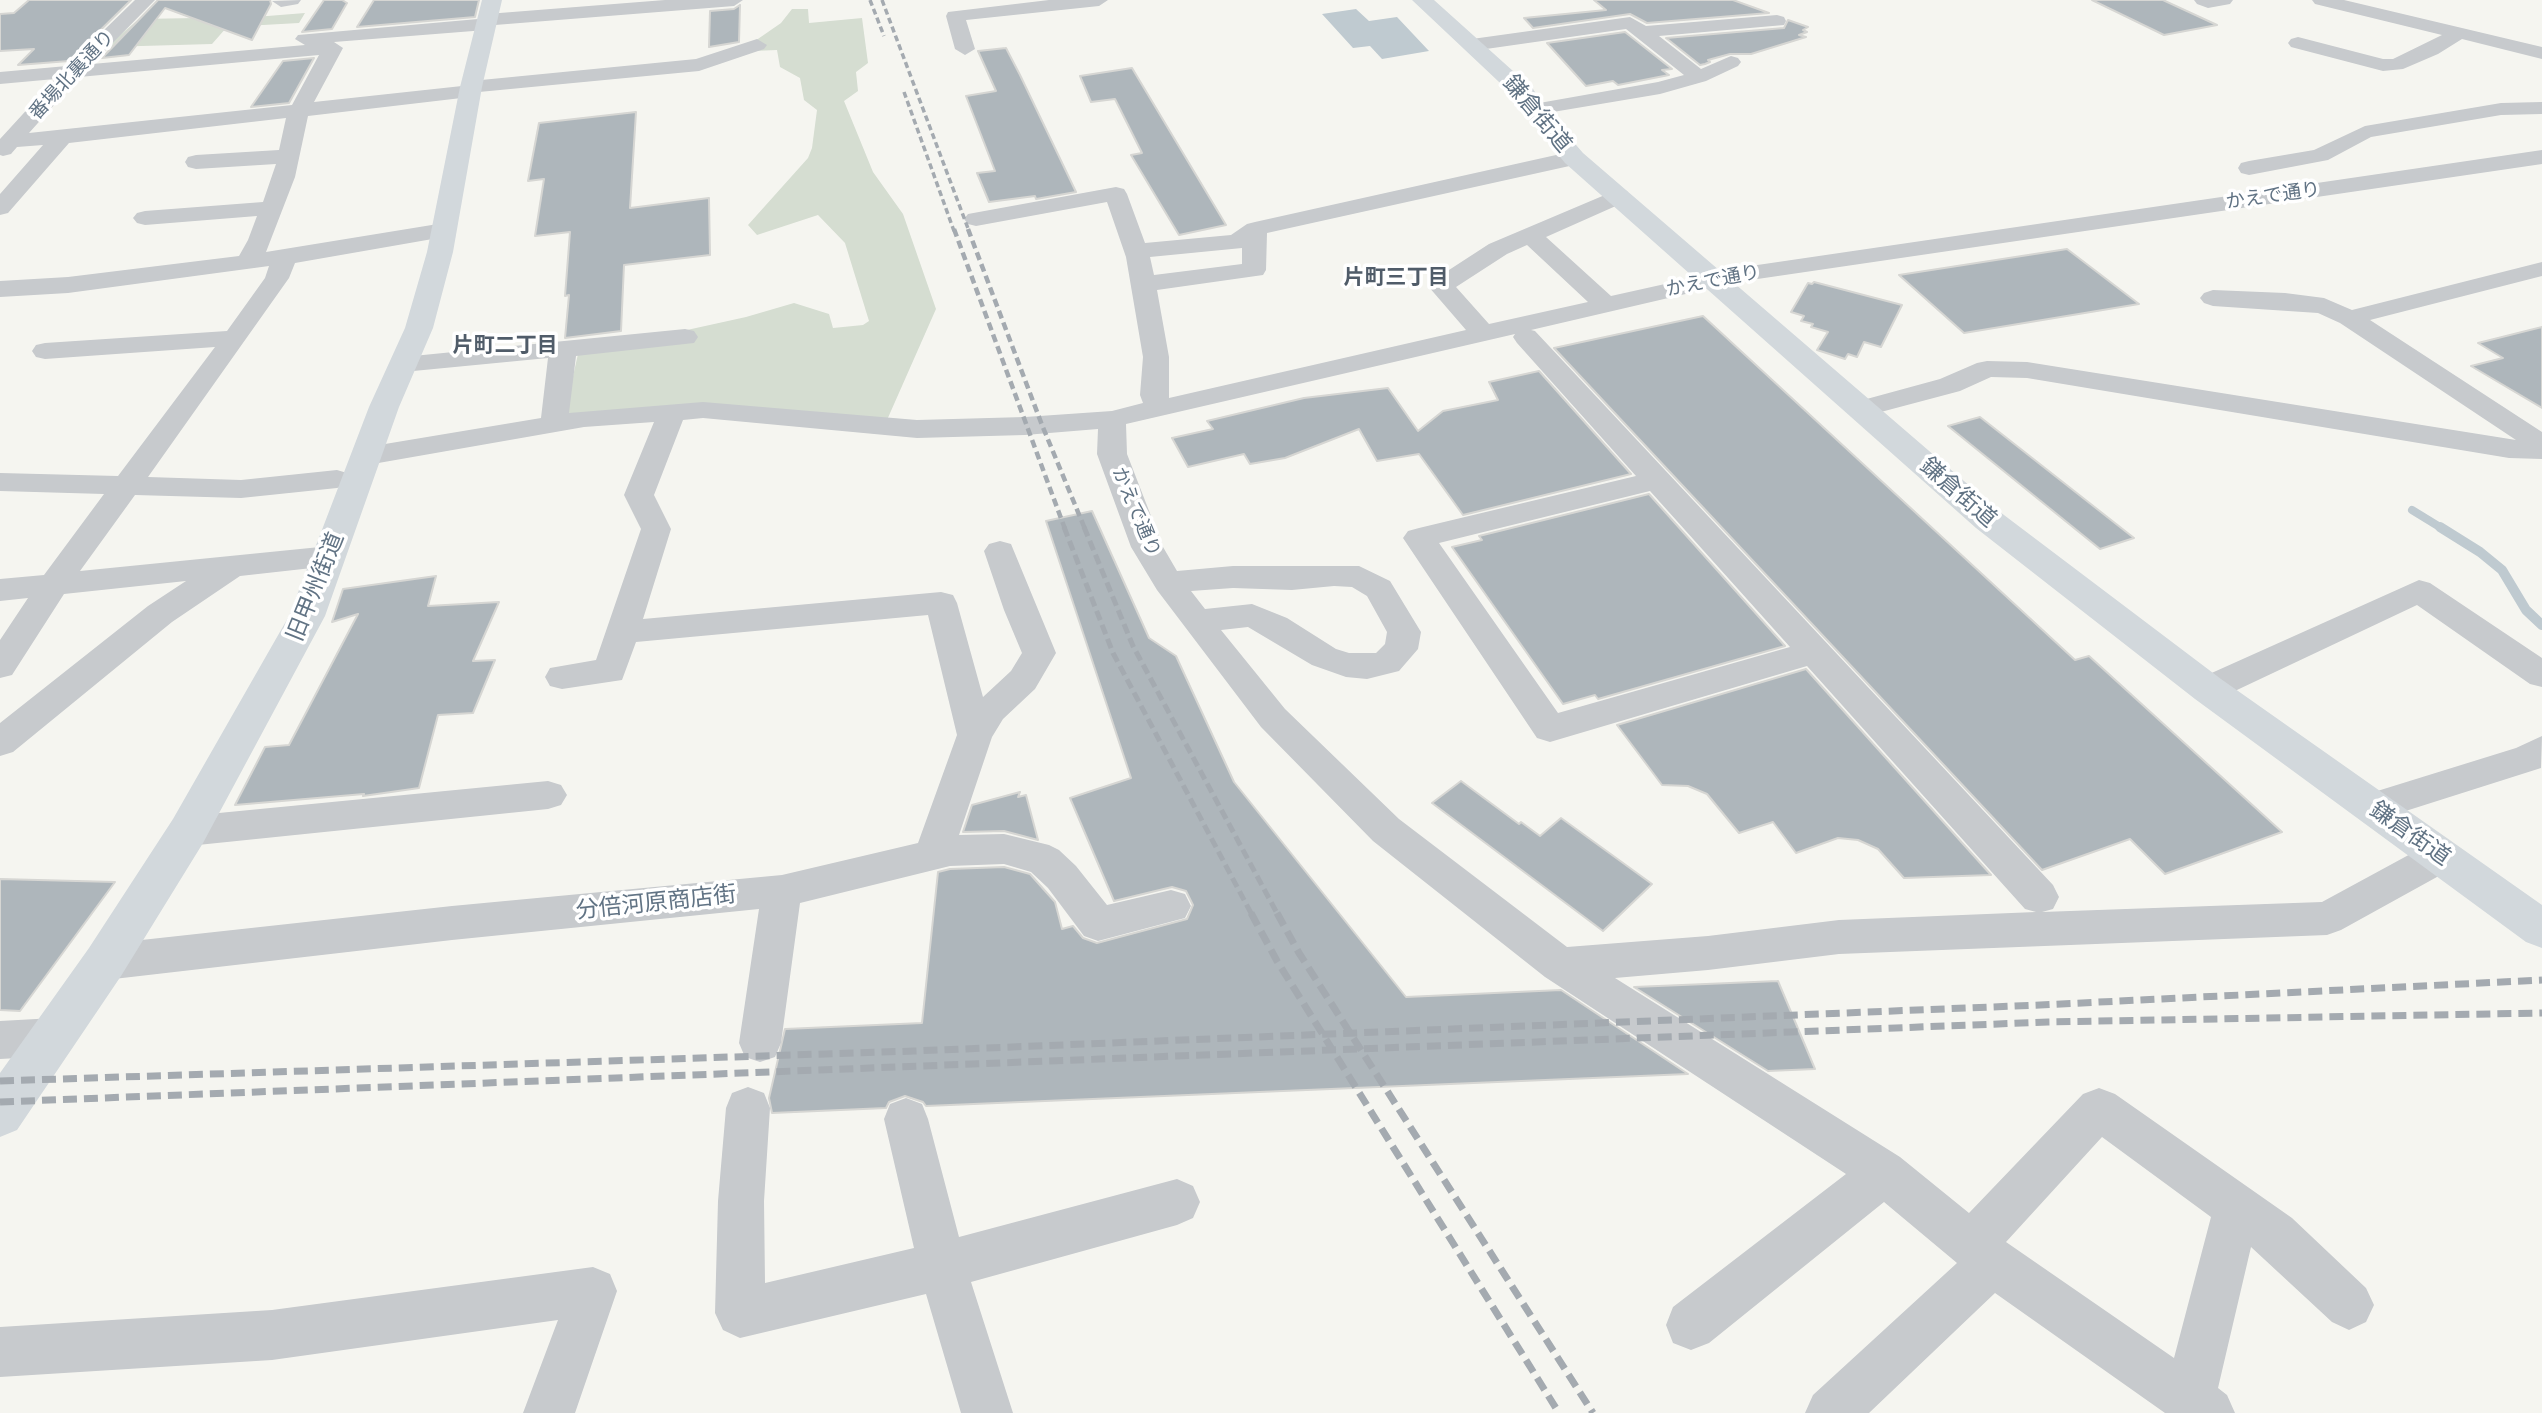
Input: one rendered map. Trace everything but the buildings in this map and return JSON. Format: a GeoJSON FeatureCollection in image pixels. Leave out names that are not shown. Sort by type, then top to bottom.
{"type":"FeatureCollection","features":[{"type":"Feature","properties":{"kind":"main road","name":"鎌倉街道"},"geometry":{"type":"LineString","coordinates":[[1422,0],[1525,94],[1574,158],[1988,520],[2208,689],[2542,929]]}},
{"type":"Feature","properties":{"kind":"main road","name":"旧甲州街道"},"geometry":{"type":"LineString","coordinates":[[0,1114],[105,962],[188,831],[298,636],[330,556],[352,467],[419,328],[444,230],[471,89],[489,15]]}},
{"type":"Feature","properties":{"kind":"street","name":"番場北裏通り"},"geometry":{"type":"LineString","coordinates":[[5,146],[93,50],[146,0]]}},
{"type":"Feature","properties":{"kind":"street"},"geometry":{"type":"LineString","coordinates":[[281,1],[292,0]]}},
{"type":"Feature","properties":{"kind":"street"},"geometry":{"type":"LineString","coordinates":[[62,51],[172,50],[489,15],[646,3],[734,0]]}},
{"type":"Feature","properties":{"kind":"street"},"geometry":{"type":"LineString","coordinates":[[965,49],[955,16],[1099,0]]}},
{"type":"Feature","properties":{"kind":"street"},"geometry":{"type":"LineString","coordinates":[[2203,0],[2224,0]]}},
{"type":"Feature","properties":{"kind":"street"},"geometry":{"type":"LineString","coordinates":[[2321,0],[2542,53]]}},
{"type":"Feature","properties":{"kind":"street"},"geometry":{"type":"LineString","coordinates":[[1643,32],[1777,21]]}},
{"type":"Feature","properties":{"kind":"street"},"geometry":{"type":"LineString","coordinates":[[1472,45],[1630,23],[1699,77]]}},
{"type":"Feature","properties":{"kind":"street"},"geometry":{"type":"LineString","coordinates":[[2298,43],[2383,65],[2396,65],[2431,50],[2457,34]]}},
{"type":"Feature","properties":{"kind":"street"},"geometry":{"type":"LineString","coordinates":[[5,146],[471,89],[699,65],[757,46]]}},
{"type":"Feature","properties":{"kind":"street"},"geometry":{"type":"LineString","coordinates":[[0,78],[332,48],[300,109],[293,128],[290,156],[272,208],[260,240],[247,262]]}},
{"type":"Feature","properties":{"kind":"street"},"geometry":{"type":"LineString","coordinates":[[166,81],[183,61]]}},
{"type":"Feature","properties":{"kind":"street"},"geometry":{"type":"LineString","coordinates":[[1535,109],[1623,96],[1699,77],[1731,62]]}},
{"type":"Feature","properties":{"kind":"street"},"geometry":{"type":"LineString","coordinates":[[2249,168],[2320,155],[2365,132],[2501,109],[2542,108]]}},
{"type":"Feature","properties":{"kind":"street"},"geometry":{"type":"LineString","coordinates":[[0,208],[62,137]]}},
{"type":"Feature","properties":{"kind":"street"},"geometry":{"type":"LineString","coordinates":[[196,162],[290,156]]}},
{"type":"Feature","properties":{"kind":"street","name":"かえで通り"},"geometry":{"type":"LineString","coordinates":[[2199,1406],[1983,1252],[1884,1173],[1560,965],[1432,868],[1377,822],[1273,718],[1195,621],[1168,582],[1147,547],[1112,454],[1112,419],[1715,279],[2542,157]]}},
{"type":"Feature","properties":{"kind":"street"},"geometry":{"type":"LineString","coordinates":[[1136,251],[1237,242],[1255,229],[1574,158]]}},
{"type":"Feature","properties":{"kind":"street"},"geometry":{"type":"LineString","coordinates":[[976,219],[1116,194],[1136,251],[1143,284],[1156,356],[1154,395],[1159,410]]}},
{"type":"Feature","properties":{"kind":"street"},"geometry":{"type":"LineString","coordinates":[[1483,333],[1441,286],[1498,249],[1619,196]]}},
{"type":"Feature","properties":{"kind":"street"},"geometry":{"type":"LineString","coordinates":[[145,218],[272,208]]}},
{"type":"Feature","properties":{"kind":"street"},"geometry":{"type":"LineString","coordinates":[[1143,284],[1254,270],[1255,229]]}},
{"type":"Feature","properties":{"kind":"street"},"geometry":{"type":"LineString","coordinates":[[0,289],[68,285],[285,257],[444,230]]}},
{"type":"Feature","properties":{"kind":"street"},"geometry":{"type":"LineString","coordinates":[[1530,235],[1605,304]]}},
{"type":"Feature","properties":{"kind":"street"},"geometry":{"type":"LineString","coordinates":[[0,666],[54,584],[277,278],[285,257]]}},
{"type":"Feature","properties":{"kind":"street"},"geometry":{"type":"LineString","coordinates":[[2349,317],[2542,269]]}},
{"type":"Feature","properties":{"kind":"street"},"geometry":{"type":"LineString","coordinates":[[2213,298],[2285,301],[2325,306],[2349,317],[2542,448]]}},
{"type":"Feature","properties":{"kind":"street"},"geometry":{"type":"LineString","coordinates":[[403,364],[685,337]]}},
{"type":"Feature","properties":{"kind":"street"},"geometry":{"type":"LineString","coordinates":[[1526,337],[2039,897]]}},
{"type":"Feature","properties":{"kind":"street"},"geometry":{"type":"LineString","coordinates":[[46,351],[235,338]]}},
{"type":"Feature","properties":{"kind":"street"},"geometry":{"type":"LineString","coordinates":[[554,424],[563,349]]}},
{"type":"Feature","properties":{"kind":"street"},"geometry":{"type":"LineString","coordinates":[[1862,409],[1950,385],[1987,369],[2027,370],[2509,449],[2542,448]]}},
{"type":"Feature","properties":{"kind":"street"},"geometry":{"type":"LineString","coordinates":[[0,482],[241,489],[554,424],[672,413],[725,411],[917,429],[1033,426],[1112,419]]}},
{"type":"Feature","properties":{"kind":"street"},"geometry":{"type":"LineString","coordinates":[[562,677],[610,671],[625,632],[656,530],[639,495],[672,413]]}},
{"type":"Feature","properties":{"kind":"street"},"geometry":{"type":"LineString","coordinates":[[1658,480],[1419,538],[1550,729],[1815,652]]}},
{"type":"Feature","properties":{"kind":"street"},"geometry":{"type":"LineString","coordinates":[[933,855],[975,735],[991,710],[1023,680],[1039,653],[1020,610],[1000,551]]}},
{"type":"Feature","properties":{"kind":"street"},"geometry":{"type":"LineString","coordinates":[[0,590],[330,556]]}},
{"type":"Feature","properties":{"kind":"street"},"geometry":{"type":"LineString","coordinates":[[0,743],[160,614],[233,566]]}},
{"type":"Feature","properties":{"kind":"street"},"geometry":{"type":"LineString","coordinates":[[1168,582],[1233,577],[1359,577],[1379,589],[1404,632],[1401,649],[1387,662],[1367,667],[1324,657],[1252,615],[1195,621]]}},
{"type":"Feature","properties":{"kind":"street"},"geometry":{"type":"LineString","coordinates":[[1275,626],[1271,611],[1274,598],[1292,579]]}},
{"type":"Feature","properties":{"kind":"street"},"geometry":{"type":"LineString","coordinates":[[2208,689],[2419,591],[2542,675]]}},
{"type":"Feature","properties":{"kind":"street"},"geometry":{"type":"LineString","coordinates":[[625,632],[786,615],[940,603],[975,735]]}},
{"type":"Feature","properties":{"kind":"street"},"geometry":{"type":"LineString","coordinates":[[2371,807],[2528,758],[2542,750]]}},
{"type":"Feature","properties":{"kind":"street"},"geometry":{"type":"LineString","coordinates":[[188,831],[548,795]]}},
{"type":"Feature","properties":{"kind":"street","name":"分倍河原商店街"},"geometry":{"type":"LineString","coordinates":[[105,962],[452,923],[782,891],[950,851],[1004,849],[1035,856],[1045,861],[1062,877],[1098,924],[1171,906]]}},
{"type":"Feature","properties":{"kind":"street"},"geometry":{"type":"LineString","coordinates":[[1560,965],[1708,953],[1839,937],[2328,918],[2441,856]]}},
{"type":"Feature","properties":{"kind":"street"},"geometry":{"type":"LineString","coordinates":[[760,1043],[782,891]]}},
{"type":"Feature","properties":{"kind":"street"},"geometry":{"type":"LineString","coordinates":[[0,1040],[54,1037]]}},
{"type":"Feature","properties":{"kind":"street"},"geometry":{"type":"LineString","coordinates":[[748,1108],[741,1201],[740,1313],[942,1266],[1177,1202]]}},
{"type":"Feature","properties":{"kind":"street"},"geometry":{"type":"LineString","coordinates":[[1831,1413],[1983,1252],[2099,1109],[2275,1236],[2349,1305]]}},
{"type":"Feature","properties":{"kind":"street"},"geometry":{"type":"LineString","coordinates":[[906,1119],[942,1266],[987,1413]]}},
{"type":"Feature","properties":{"kind":"street"},"geometry":{"type":"LineString","coordinates":[[1691,1325],[1884,1173]]}},
{"type":"Feature","properties":{"kind":"street"},"geometry":{"type":"LineString","coordinates":[[2199,1406],[2237,1208]]}},
{"type":"Feature","properties":{"kind":"street"},"geometry":{"type":"LineString","coordinates":[[0,1352],[272,1335],[593,1291],[549,1413]]}},
{"type":"Feature","properties":{"kind":"shaded area"},"geometry":{"type":"Polygon","coordinates":[[[792,9],[808,9],[809,23],[862,18],[868,63],[856,72],[858,91],[844,101],[873,172],[903,214],[936,309],[887,420],[564,416],[578,354],[746,317],[794,303],[829,314],[833,328],[863,325],[869,321],[845,243],[818,215],[757,235],[748,225],[808,158],[812,148],[817,110],[804,100],[800,78],[780,67],[777,50],[753,51],[755,41],[781,23],[792,9]]]}},
{"type":"Feature","properties":{"kind":"shaded area"},"geometry":{"type":"Polygon","coordinates":[[[1356,9],[1369,21],[1397,17],[1429,51],[1382,59],[1370,46],[1353,48],[1322,14],[1356,9]]]}},
{"type":"Feature","properties":{"kind":"shaded area"},"geometry":{"type":"Polygon","coordinates":[[[305,13],[299,23],[227,27],[212,44],[106,47],[139,19],[255,17],[305,13]]]}},
{"type":"Feature","properties":{"kind":"waterway"},"geometry":{"type":"LineString","coordinates":[[2412,510],[2443,529]]}},
{"type":"Feature","properties":{"kind":"waterway"},"geometry":{"type":"LineString","coordinates":[[2440,527],[2480,552],[2502,570],[2526,610],[2542,625]]}},
{"type":"Feature","properties":{"kind":"railway"},"geometry":{"type":"LineString","coordinates":[[870,0],[884,36]]}},
{"type":"Feature","properties":{"kind":"railway"},"geometry":{"type":"LineString","coordinates":[[882,0],[969,231]]}},
{"type":"Feature","properties":{"kind":"railway"},"geometry":{"type":"LineString","coordinates":[[904,92],[954,231]]}},
{"type":"Feature","properties":{"kind":"railway"},"geometry":{"type":"LineString","coordinates":[[954,229],[1065,529]]}},
{"type":"Feature","properties":{"kind":"railway"},"geometry":{"type":"LineString","coordinates":[[968,229],[1042,425],[1085,529]]}},
{"type":"Feature","properties":{"kind":"railway"},"geometry":{"type":"LineString","coordinates":[[1064,527],[1113,653],[1252,915]]}},
{"type":"Feature","properties":{"kind":"railway"},"geometry":{"type":"LineString","coordinates":[[1084,527],[1133,646],[1278,915]]}},
{"type":"Feature","properties":{"kind":"railway"},"geometry":{"type":"LineString","coordinates":[[1251,913],[1323,1034]]}},
{"type":"Feature","properties":{"kind":"railway"},"geometry":{"type":"LineString","coordinates":[[1277,913],[1350,1033]]}},
{"type":"Feature","properties":{"kind":"railway"},"geometry":{"type":"LineString","coordinates":[[1350,1033],[2040,1005],[2542,980]]}},
{"type":"Feature","properties":{"kind":"railway"},"geometry":{"type":"LineString","coordinates":[[1360,1049],[2048,1022],[2542,1013]]}},
{"type":"Feature","properties":{"kind":"railway"},"geometry":{"type":"LineString","coordinates":[[1323,1034],[1350,1033]]}},
{"type":"Feature","properties":{"kind":"railway"},"geometry":{"type":"LineString","coordinates":[[1350,1033],[1360,1049]]}},
{"type":"Feature","properties":{"kind":"railway"},"geometry":{"type":"LineString","coordinates":[[0,1081],[914,1051],[1323,1034]]}},
{"type":"Feature","properties":{"kind":"railway"},"geometry":{"type":"LineString","coordinates":[[1323,1034],[1332,1050]]}},
{"type":"Feature","properties":{"kind":"railway"},"geometry":{"type":"LineString","coordinates":[[1332,1050],[1360,1049]]}},
{"type":"Feature","properties":{"kind":"railway"},"geometry":{"type":"LineString","coordinates":[[1360,1049],[1593,1413]]}},
{"type":"Feature","properties":{"kind":"railway"},"geometry":{"type":"LineString","coordinates":[[0,1102],[1332,1050]]}},
{"type":"Feature","properties":{"kind":"railway"},"geometry":{"type":"LineString","coordinates":[[1332,1050],[1559,1413]]}},
{"type":"Feature","properties":{"kind":"district","name":"片町三丁目"},"geometry":{"type":"Point","coordinates":[1396,278]}},
{"type":"Feature","properties":{"kind":"district","name":"片町二丁目"},"geometry":{"type":"Point","coordinates":[505,346]}}]}
